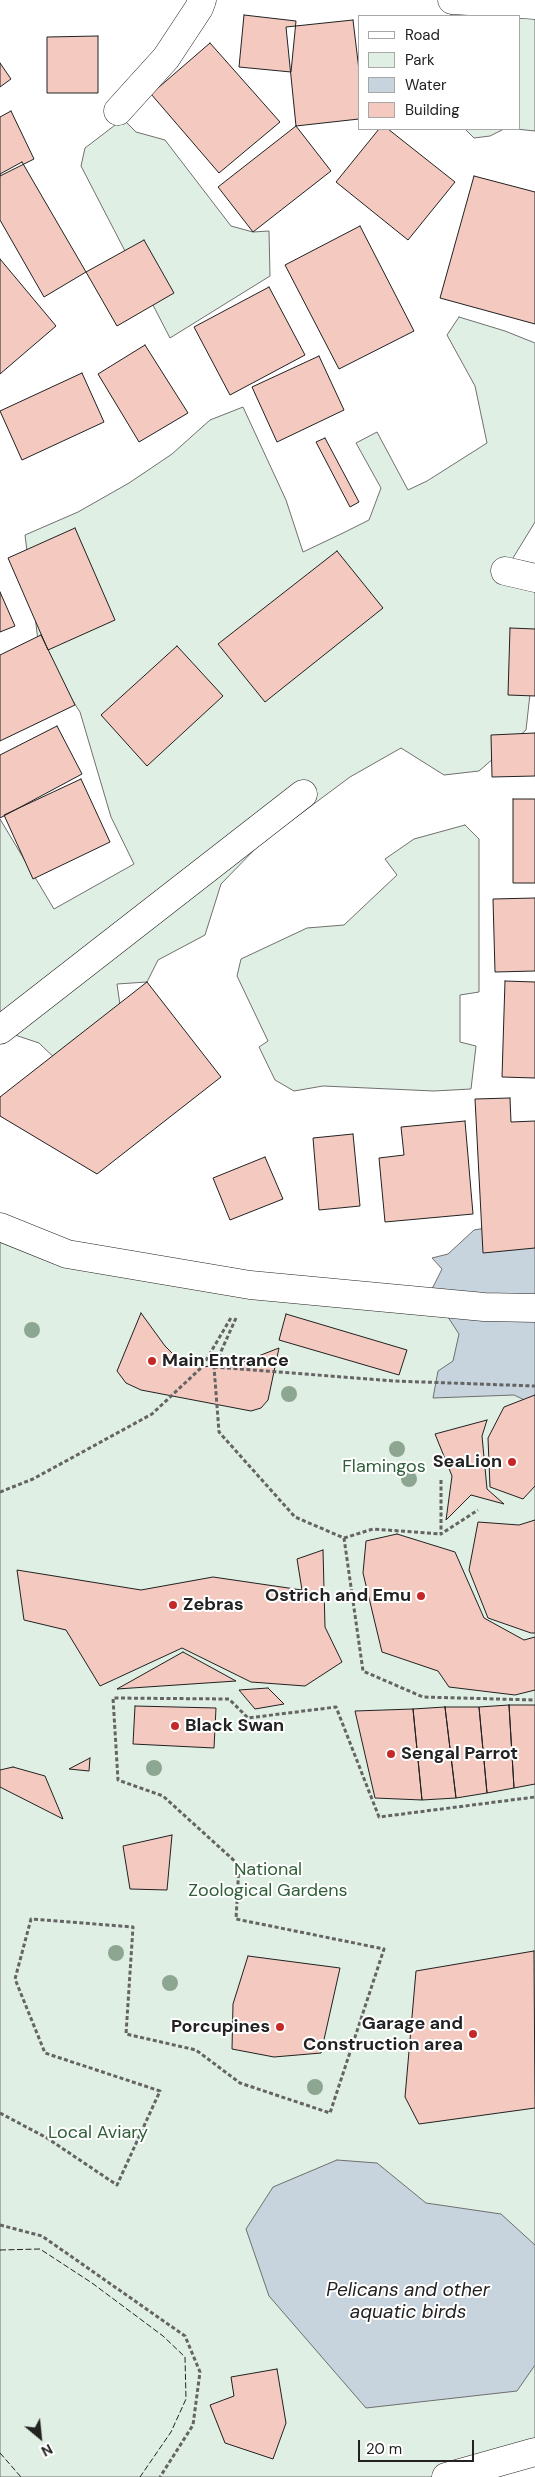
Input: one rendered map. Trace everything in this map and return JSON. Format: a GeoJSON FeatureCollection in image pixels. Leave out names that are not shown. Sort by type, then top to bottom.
{"type":"FeatureCollection","features":[{"type":"Feature","properties":{"kind":"street"},"geometry":{"type":"LineString","coordinates":[[118,111],[166,58],[199,8],[202,0]]}},
{"type":"Feature","properties":{"kind":"street"},"geometry":{"type":"LineString","coordinates":[[452,0],[535,6]]}},
{"type":"Feature","properties":{"kind":"street"},"geometry":{"type":"LineString","coordinates":[[505,571],[535,578]]}},
{"type":"Feature","properties":{"kind":"street"},"geometry":{"type":"LineString","coordinates":[[0,1030],[303,794]]}},
{"type":"Feature","properties":{"kind":"street"},"geometry":{"type":"LineString","coordinates":[[0,1226],[67,1254],[250,1285],[484,1307],[535,1308]]}},
{"type":"Feature","properties":{"kind":"street"},"geometry":{"type":"LineString","coordinates":[[446,2477],[535,2452]]}},
{"type":"Feature","properties":{"kind":"path"},"geometry":{"type":"LineString","coordinates":[[250,1285],[214,1366],[219,1432],[295,1518],[344,1538],[373,1529],[441,1534],[478,1510]]}},
{"type":"Feature","properties":{"kind":"path"},"geometry":{"type":"LineString","coordinates":[[0,1492],[33,1479],[152,1414],[202,1367],[250,1285]]}},
{"type":"Feature","properties":{"kind":"path"},"geometry":{"type":"LineString","coordinates":[[214,1366],[394,1381],[535,1386]]}},
{"type":"Feature","properties":{"kind":"path"},"geometry":{"type":"LineString","coordinates":[[441,1534],[442,1480]]}},
{"type":"Feature","properties":{"kind":"path"},"geometry":{"type":"LineString","coordinates":[[344,1538],[363,1670],[423,1697],[535,1700]]}},
{"type":"Feature","properties":{"kind":"path"},"geometry":{"type":"LineString","coordinates":[[0,2113],[47,2138],[116,2185],[160,2091],[45,2053],[15,1979],[31,1919],[133,1927],[126,2034],[196,2050],[240,2083],[330,2113],[384,1949],[236,1919],[239,1865],[164,1796],[118,1780],[113,1698],[229,1700],[248,1718],[336,1708],[379,1817],[535,1797]]}},
{"type":"Feature","properties":{"kind":"path"},"geometry":{"type":"LineString","coordinates":[[0,2225],[42,2236],[185,2336],[200,2372],[193,2425],[160,2477]]}},
{"type":"Feature","properties":{"kind":"green space"},"geometry":{"type":"Polygon","coordinates":[[[460,0],[535,5],[535,131],[520,129],[520,15],[451,15],[460,0]]]}},
{"type":"Feature","properties":{"kind":"green space"},"geometry":{"type":"Polygon","coordinates":[[[123,119],[136,132],[165,140],[231,226],[253,232],[269,231],[270,276],[170,338],[81,166],[85,148],[123,119]]]}},
{"type":"Feature","properties":{"kind":"green space"},"geometry":{"type":"Polygon","coordinates":[[[466,130],[502,130],[490,136],[474,138],[466,130]]]}},
{"type":"Feature","properties":{"kind":"green space"},"geometry":{"type":"Polygon","coordinates":[[[459,317],[505,331],[535,343],[535,522],[505,571],[535,578],[535,685],[531,685],[526,730],[479,771],[444,775],[401,748],[350,777],[260,844],[221,884],[205,935],[158,960],[147,982],[117,984],[124,1033],[87,1089],[39,1043],[0,1030],[0,819],[54,909],[134,864],[111,817],[80,712],[39,649],[25,535],[78,512],[129,483],[172,454],[210,420],[243,407],[286,500],[303,552],[369,520],[381,488],[356,443],[377,432],[408,490],[427,481],[487,443],[475,386],[447,335],[459,317]]]}},
{"type":"Feature","properties":{"kind":"green space"},"geometry":{"type":"Polygon","coordinates":[[[465,825],[479,839],[479,992],[460,995],[460,1042],[476,1046],[471,1089],[434,1091],[323,1086],[294,1091],[275,1080],[259,1047],[268,1041],[237,976],[241,959],[307,928],[344,925],[397,875],[385,859],[414,839],[465,825]]]}},
{"type":"Feature","properties":{"kind":"green space","name":"National Zoological Gardens"},"geometry":{"type":"Polygon","coordinates":[[[0,1227],[67,1253],[535,1308],[535,2452],[446,2477],[0,2477],[0,1227]]]}},
{"type":"Feature","properties":{"kind":"water"},"geometry":{"type":"Polygon","coordinates":[[[515,1223],[535,1224],[535,1405],[514,1395],[433,1398],[438,1371],[453,1361],[459,1334],[431,1291],[442,1269],[432,1258],[448,1254],[474,1230],[515,1223]]]}},
{"type":"Feature","properties":{"kind":"water","name":"Pelicans and other aquatic birds"},"geometry":{"type":"Polygon","coordinates":[[[337,2160],[377,2163],[426,2203],[501,2214],[535,2245],[535,2365],[517,2391],[366,2408],[269,2296],[246,2229],[273,2187],[337,2160]]]}},
{"type":"Feature","properties":{"kind":"building"},"geometry":{"type":"Polygon","coordinates":[[[244,15],[296,21],[291,72],[239,67],[244,15]]]}},
{"type":"Feature","properties":{"kind":"building"},"geometry":{"type":"Polygon","coordinates":[[[353,20],[358,62],[358,119],[296,126],[286,27],[353,20]]]}},
{"type":"Feature","properties":{"kind":"building"},"geometry":{"type":"Polygon","coordinates":[[[98,36],[98,93],[47,93],[47,37],[98,36]]]}},
{"type":"Feature","properties":{"kind":"building"},"geometry":{"type":"Polygon","coordinates":[[[210,43],[280,122],[219,173],[151,94],[210,43]]]}},
{"type":"Feature","properties":{"kind":"building"},"geometry":{"type":"Polygon","coordinates":[[[0,63],[11,79],[0,87],[0,63]]]}},
{"type":"Feature","properties":{"kind":"building"},"geometry":{"type":"Polygon","coordinates":[[[11,111],[34,159],[0,176],[0,117],[11,111]]]}},
{"type":"Feature","properties":{"kind":"building"},"geometry":{"type":"Polygon","coordinates":[[[296,126],[331,171],[253,232],[218,187],[296,126]]]}},
{"type":"Feature","properties":{"kind":"building"},"geometry":{"type":"Polygon","coordinates":[[[378,130],[389,130],[455,182],[408,240],[336,182],[378,130]]]}},
{"type":"Feature","properties":{"kind":"building"},"geometry":{"type":"Polygon","coordinates":[[[22,162],[86,272],[44,297],[0,220],[0,174],[22,162]]]}},
{"type":"Feature","properties":{"kind":"building"},"geometry":{"type":"Polygon","coordinates":[[[474,176],[535,192],[535,324],[440,298],[474,176]]]}},
{"type":"Feature","properties":{"kind":"building"},"geometry":{"type":"Polygon","coordinates":[[[360,226],[414,331],[339,369],[285,265],[360,226]]]}},
{"type":"Feature","properties":{"kind":"building"},"geometry":{"type":"Polygon","coordinates":[[[144,240],[174,293],[117,326],[86,272],[144,240]]]}},
{"type":"Feature","properties":{"kind":"building"},"geometry":{"type":"Polygon","coordinates":[[[0,259],[56,326],[0,374],[0,259]]]}},
{"type":"Feature","properties":{"kind":"building"},"geometry":{"type":"Polygon","coordinates":[[[269,287],[305,355],[230,395],[194,327],[269,287]]]}},
{"type":"Feature","properties":{"kind":"building"},"geometry":{"type":"Polygon","coordinates":[[[145,345],[188,413],[139,442],[98,374],[145,345]]]}},
{"type":"Feature","properties":{"kind":"building"},"geometry":{"type":"Polygon","coordinates":[[[319,356],[344,410],[277,442],[252,387],[319,356]]]}},
{"type":"Feature","properties":{"kind":"building"},"geometry":{"type":"Polygon","coordinates":[[[82,373],[104,422],[22,460],[0,411],[82,373]]]}},
{"type":"Feature","properties":{"kind":"building"},"geometry":{"type":"Polygon","coordinates":[[[325,438],[359,502],[350,507],[316,442],[325,438]]]}},
{"type":"Feature","properties":{"kind":"building"},"geometry":{"type":"Polygon","coordinates":[[[75,528],[115,620],[48,650],[8,558],[75,528]]]}},
{"type":"Feature","properties":{"kind":"building"},"geometry":{"type":"Polygon","coordinates":[[[337,551],[383,608],[265,702],[218,644],[337,551]]]}},
{"type":"Feature","properties":{"kind":"building"},"geometry":{"type":"Polygon","coordinates":[[[0,592],[15,626],[0,632],[0,592]]]}},
{"type":"Feature","properties":{"kind":"building"},"geometry":{"type":"Polygon","coordinates":[[[510,628],[535,629],[535,696],[508,695],[510,628]]]}},
{"type":"Feature","properties":{"kind":"building"},"geometry":{"type":"Polygon","coordinates":[[[41,635],[75,705],[0,741],[0,655],[41,635]]]}},
{"type":"Feature","properties":{"kind":"building"},"geometry":{"type":"Polygon","coordinates":[[[177,646],[223,696],[147,766],[101,715],[177,646]]]}},
{"type":"Feature","properties":{"kind":"building"},"geometry":{"type":"Polygon","coordinates":[[[57,726],[82,774],[0,818],[0,755],[57,726]]]}},
{"type":"Feature","properties":{"kind":"building"},"geometry":{"type":"Polygon","coordinates":[[[535,733],[535,776],[492,777],[491,735],[535,733]]]}},
{"type":"Feature","properties":{"kind":"building"},"geometry":{"type":"Polygon","coordinates":[[[81,779],[110,842],[33,879],[4,815],[81,779]]]}},
{"type":"Feature","properties":{"kind":"building"},"geometry":{"type":"Polygon","coordinates":[[[513,799],[535,799],[535,883],[513,883],[513,799]]]}},
{"type":"Feature","properties":{"kind":"building"},"geometry":{"type":"Polygon","coordinates":[[[535,898],[535,971],[495,972],[493,899],[535,898]]]}},
{"type":"Feature","properties":{"kind":"building"},"geometry":{"type":"Polygon","coordinates":[[[505,981],[535,982],[535,1078],[502,1077],[505,981]]]}},
{"type":"Feature","properties":{"kind":"building"},"geometry":{"type":"Polygon","coordinates":[[[147,982],[221,1077],[97,1174],[0,1116],[0,1097],[147,982]]]}},
{"type":"Feature","properties":{"kind":"building"},"geometry":{"type":"Polygon","coordinates":[[[510,1098],[511,1122],[535,1121],[535,1248],[483,1253],[475,1099],[510,1098]]]}},
{"type":"Feature","properties":{"kind":"building"},"geometry":{"type":"Polygon","coordinates":[[[465,1121],[473,1214],[385,1222],[379,1158],[404,1155],[401,1127],[465,1121]]]}},
{"type":"Feature","properties":{"kind":"building"},"geometry":{"type":"Polygon","coordinates":[[[353,1134],[360,1206],[319,1210],[313,1138],[353,1134]]]}},
{"type":"Feature","properties":{"kind":"building"},"geometry":{"type":"Polygon","coordinates":[[[265,1157],[283,1199],[230,1220],[213,1178],[265,1157]]]}},
{"type":"Feature","properties":{"kind":"building","name":"Main Entrance"},"geometry":{"type":"Polygon","coordinates":[[[141,1313],[165,1346],[180,1361],[202,1367],[243,1362],[279,1348],[268,1400],[261,1408],[251,1411],[141,1390],[126,1383],[117,1371],[141,1313]]]}},
{"type":"Feature","properties":{"kind":"building"},"geometry":{"type":"Polygon","coordinates":[[[286,1314],[407,1350],[399,1375],[279,1340],[286,1314]]]}},
{"type":"Feature","properties":{"kind":"building","name":"SeaLion"},"geometry":{"type":"Polygon","coordinates":[[[535,1395],[535,1486],[523,1499],[490,1487],[488,1438],[504,1407],[535,1395]]]}},
{"type":"Feature","properties":{"kind":"building"},"geometry":{"type":"Polygon","coordinates":[[[487,1420],[482,1436],[487,1489],[504,1504],[471,1495],[446,1520],[452,1476],[435,1434],[487,1420]]]}},
{"type":"Feature","properties":{"kind":"building"},"geometry":{"type":"Polygon","coordinates":[[[535,1520],[535,1633],[531,1633],[488,1618],[469,1570],[478,1522],[519,1525],[535,1520]]]}},
{"type":"Feature","properties":{"kind":"building","name":"Ostrich and Emu"},"geometry":{"type":"Polygon","coordinates":[[[397,1534],[455,1552],[484,1618],[524,1640],[535,1637],[535,1690],[515,1695],[449,1687],[438,1671],[382,1652],[363,1573],[366,1541],[397,1534]]]}},
{"type":"Feature","properties":{"kind":"building","name":"Zebras"},"geometry":{"type":"Polygon","coordinates":[[[323,1550],[325,1627],[342,1662],[305,1686],[251,1682],[182,1648],[100,1686],[66,1630],[24,1620],[17,1570],[141,1590],[213,1577],[302,1590],[297,1559],[323,1550]]]}},
{"type":"Feature","properties":{"kind":"building"},"geometry":{"type":"Polygon","coordinates":[[[183,1652],[236,1681],[117,1689],[183,1652]]]}},
{"type":"Feature","properties":{"kind":"building"},"geometry":{"type":"Polygon","coordinates":[[[268,1688],[284,1704],[255,1709],[239,1690],[268,1688]]]}},
{"type":"Feature","properties":{"kind":"building"},"geometry":{"type":"Polygon","coordinates":[[[509,1705],[535,1705],[535,1784],[514,1788],[509,1705]]]}},
{"type":"Feature","properties":{"kind":"building"},"geometry":{"type":"Polygon","coordinates":[[[509,1705],[514,1788],[487,1793],[479,1707],[509,1705]]]}},
{"type":"Feature","properties":{"kind":"building","name":"Black Swan"},"geometry":{"type":"Polygon","coordinates":[[[135,1706],[216,1708],[214,1748],[133,1744],[135,1706]]]}},
{"type":"Feature","properties":{"kind":"building"},"geometry":{"type":"Polygon","coordinates":[[[445,1707],[456,1798],[422,1800],[413,1709],[445,1707]]]}},
{"type":"Feature","properties":{"kind":"building"},"geometry":{"type":"Polygon","coordinates":[[[445,1707],[479,1707],[487,1793],[456,1798],[445,1707]]]}},
{"type":"Feature","properties":{"kind":"building","name":"Sengal Parrot"},"geometry":{"type":"Polygon","coordinates":[[[413,1709],[422,1800],[375,1798],[355,1711],[413,1709]]]}},
{"type":"Feature","properties":{"kind":"building"},"geometry":{"type":"Polygon","coordinates":[[[90,1758],[89,1771],[69,1769],[90,1758]]]}},
{"type":"Feature","properties":{"kind":"building"},"geometry":{"type":"Polygon","coordinates":[[[13,1767],[45,1776],[63,1819],[0,1787],[0,1770],[13,1767]]]}},
{"type":"Feature","properties":{"kind":"building"},"geometry":{"type":"Polygon","coordinates":[[[172,1835],[167,1890],[130,1889],[123,1846],[172,1835]]]}},
{"type":"Feature","properties":{"kind":"building","name":"Garage and Construction area"},"geometry":{"type":"Polygon","coordinates":[[[534,1951],[535,2108],[419,2124],[405,2097],[416,1971],[534,1951]]]}},
{"type":"Feature","properties":{"kind":"building","name":"Porcupines"},"geometry":{"type":"Polygon","coordinates":[[[248,1956],[340,1968],[321,2053],[274,2057],[232,2049],[233,2004],[248,1956]]]}},
{"type":"Feature","properties":{"kind":"building"},"geometry":{"type":"Polygon","coordinates":[[[277,2369],[286,2423],[273,2459],[225,2443],[210,2405],[234,2396],[231,2377],[277,2369]]]}},
{"type":"Feature","properties":{"kind":"fence"},"geometry":{"type":"LineString","coordinates":[[0,2250],[40,2249],[92,2283],[163,2336],[185,2357],[186,2399],[171,2432],[140,2477]]}},
{"type":"Feature","properties":{"kind":"fence"},"geometry":{"type":"LineString","coordinates":[[0,2453],[21,2477]]}},
{"type":"Feature","properties":{"kind":"place","name":"Main Entrance"},"geometry":{"type":"Point","coordinates":[152,1361]}},
{"type":"Feature","properties":{"kind":"place","name":"SeaLion"},"geometry":{"type":"Point","coordinates":[512,1462]}},
{"type":"Feature","properties":{"kind":"place","name":"Ostrich and Emu"},"geometry":{"type":"Point","coordinates":[421,1596]}},
{"type":"Feature","properties":{"kind":"place","name":"Zebras"},"geometry":{"type":"Point","coordinates":[173,1605]}},
{"type":"Feature","properties":{"kind":"place","name":"Black Swan"},"geometry":{"type":"Point","coordinates":[175,1726]}},
{"type":"Feature","properties":{"kind":"place","name":"Sengal Parrot"},"geometry":{"type":"Point","coordinates":[391,1754]}},
{"type":"Feature","properties":{"kind":"place","name":"Porcupines"},"geometry":{"type":"Point","coordinates":[280,2027]}},
{"type":"Feature","properties":{"kind":"place","name":"Garage and Construction area"},"geometry":{"type":"Point","coordinates":[473,2034]}},
{"type":"Feature","properties":{"kind":"park label","name":"Flamingos"},"geometry":{"type":"Point","coordinates":[384,1467]}},
{"type":"Feature","properties":{"kind":"park label","name":"Local Aviary"},"geometry":{"type":"Point","coordinates":[98,2133]}}]}
